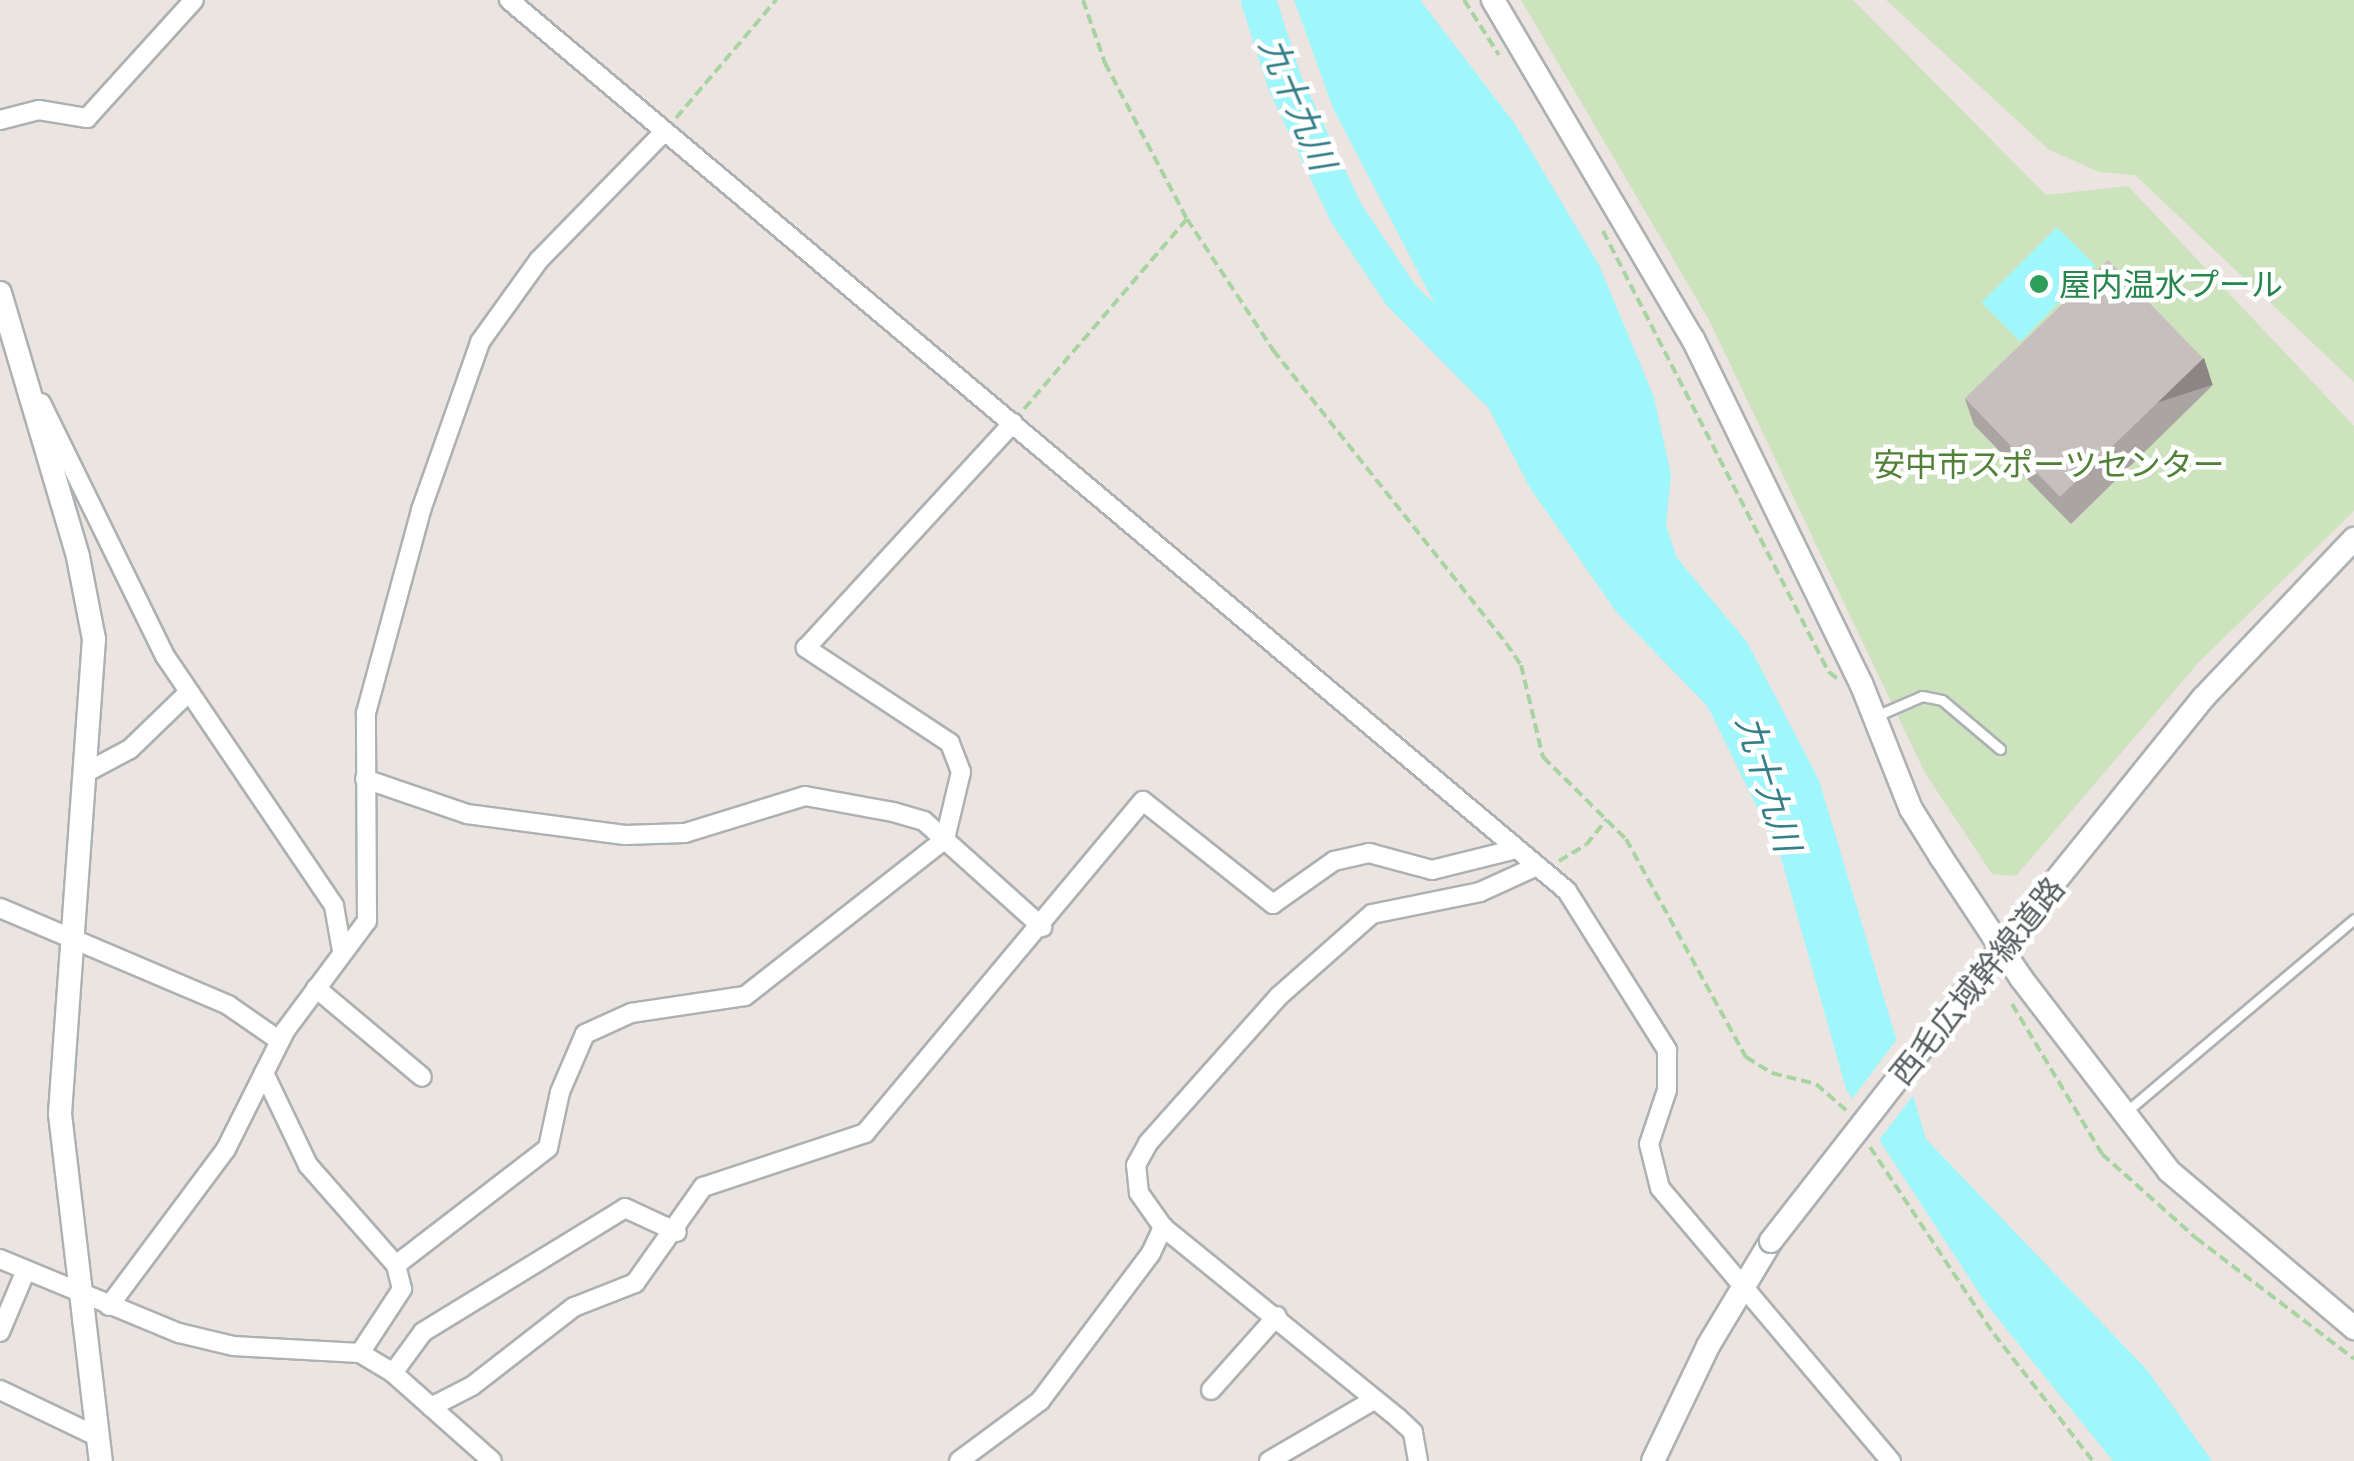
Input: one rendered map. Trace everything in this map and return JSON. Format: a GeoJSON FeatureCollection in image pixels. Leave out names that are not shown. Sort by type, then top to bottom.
{"type":"FeatureCollection","features":[{"type":"Feature","properties":{"kind":"street"},"geometry":{"type":"LineString","coordinates":[[0,120],[39,110],[86,118],[194,0]]}},
{"type":"Feature","properties":{"kind":"street"},"geometry":{"type":"LineString","coordinates":[[509,0],[1568,890],[1667,1050],[1667,1090],[1649,1144],[1660,1188],[1746,1284],[1885,1459]]}},
{"type":"Feature","properties":{"kind":"street"},"geometry":{"type":"LineString","coordinates":[[1493,0],[1692,339],[1874,716],[1912,809],[2002,949],[2123,1114],[2210,1211],[2354,1328]]}},
{"type":"Feature","properties":{"kind":"street"},"geometry":{"type":"LineString","coordinates":[[109,1306],[226,1150],[280,1041],[367,921],[366,713],[388,624],[480,342],[540,260],[664,132]]}},
{"type":"Feature","properties":{"kind":"street"},"geometry":{"type":"LineString","coordinates":[[0,293],[89,600],[94,639],[60,1114],[99,1449]]}},
{"type":"Feature","properties":{"kind":"street"},"geometry":{"type":"LineString","coordinates":[[19,358],[164,656],[334,906],[342,951]]}},
{"type":"Feature","properties":{"kind":"street"},"geometry":{"type":"LineString","coordinates":[[396,1266],[548,1148],[560,1092],[585,1034],[631,1013],[745,996],[945,839],[961,772],[950,743],[806,648],[1012,423]]}},
{"type":"Feature","properties":{"kind":"street","name":"西毛広域幹線道路"},"geometry":{"type":"LineString","coordinates":[[1653,1461],[1771,1241],[2204,697],[2354,540]]}},
{"type":"Feature","properties":{"kind":"street"},"geometry":{"type":"LineString","coordinates":[[85,773],[130,749],[189,692]]}},
{"type":"Feature","properties":{"kind":"street"},"geometry":{"type":"LineString","coordinates":[[365,779],[467,814],[624,834],[685,833],[806,796],[893,812],[924,821],[1042,927]]}},
{"type":"Feature","properties":{"kind":"street"},"geometry":{"type":"LineString","coordinates":[[431,1407],[472,1386],[574,1307],[635,1282],[676,1232],[702,1188],[866,1133],[1042,927],[1143,801],[1273,904],[1334,861],[1369,852],[1432,870],[1516,848]]}},
{"type":"Feature","properties":{"kind":"street"},"geometry":{"type":"LineString","coordinates":[[1418,1461],[1414,1432],[1164,1227],[1139,1193],[1136,1164],[1148,1142],[1279,996],[1372,914],[1480,892],[1542,870]]}},
{"type":"Feature","properties":{"kind":"street"},"geometry":{"type":"LineString","coordinates":[[0,908],[228,1005],[280,1041]]}},
{"type":"Feature","properties":{"kind":"street"},"geometry":{"type":"LineString","coordinates":[[316,988],[422,1077]]}},
{"type":"Feature","properties":{"kind":"street"},"geometry":{"type":"LineString","coordinates":[[264,1072],[308,1165],[396,1266],[402,1289],[360,1354]]}},
{"type":"Feature","properties":{"kind":"street"},"geometry":{"type":"LineString","coordinates":[[393,1373],[423,1332],[625,1208],[676,1232]]}},
{"type":"Feature","properties":{"kind":"street"},"geometry":{"type":"LineString","coordinates":[[958,1461],[1040,1402],[1151,1254],[1164,1227]]}},
{"type":"Feature","properties":{"kind":"street"},"geometry":{"type":"LineString","coordinates":[[0,1259],[109,1306],[232,1346],[360,1354],[393,1373],[492,1461]]}},
{"type":"Feature","properties":{"kind":"street"},"geometry":{"type":"LineString","coordinates":[[0,1332],[26,1270]]}},
{"type":"Feature","properties":{"kind":"street"},"geometry":{"type":"LineString","coordinates":[[1211,1390],[1277,1316]]}},
{"type":"Feature","properties":{"kind":"street"},"geometry":{"type":"LineString","coordinates":[[0,1390],[99,1449]]}},
{"type":"Feature","properties":{"kind":"street"},"geometry":{"type":"LineString","coordinates":[[1269,1461],[1374,1400]]}},
{"type":"Feature","properties":{"kind":"lane"},"geometry":{"type":"LineString","coordinates":[[1874,716],[1922,696],[1942,700],[2000,749]]}},
{"type":"Feature","properties":{"kind":"lane"},"geometry":{"type":"LineString","coordinates":[[2123,1114],[2354,919]]}},
{"type":"Feature","properties":{"kind":"path"},"geometry":{"type":"LineString","coordinates":[[664,132],[776,0]]}},
{"type":"Feature","properties":{"kind":"path"},"geometry":{"type":"LineString","coordinates":[[1083,0],[1104,64],[1187,219],[1273,350],[1521,665],[1543,758],[1607,819],[1641,862],[1746,1057],[1772,1073],[1816,1084],[1848,1114]]}},
{"type":"Feature","properties":{"kind":"path"},"geometry":{"type":"LineString","coordinates":[[1464,0],[1504,61]]}},
{"type":"Feature","properties":{"kind":"path"},"geometry":{"type":"LineString","coordinates":[[1012,423],[1187,219]]}},
{"type":"Feature","properties":{"kind":"path"},"geometry":{"type":"LineString","coordinates":[[1597,219],[1829,672],[1844,680]]}},
{"type":"Feature","properties":{"kind":"path"},"geometry":{"type":"LineString","coordinates":[[1542,870],[1567,852],[1586,845],[1607,819]]}},
{"type":"Feature","properties":{"kind":"path"},"geometry":{"type":"LineString","coordinates":[[1868,1146],[1994,1334],[2093,1461]]}},
{"type":"Feature","properties":{"kind":"green space","name":"安中市スポーツセンター"},"geometry":{"type":"Polygon","coordinates":[[[1521,0],[1853,0],[2046,195],[2128,186],[2354,426],[2354,511],[2199,662],[2016,876],[1992,874],[1925,773],[1709,320],[1521,0]]]}},
{"type":"Feature","properties":{"kind":"green space"},"geometry":{"type":"Polygon","coordinates":[[[1886,0],[2354,0],[2354,382],[2135,175],[2099,172],[2048,149],[1886,0]]]}},
{"type":"Feature","properties":{"kind":"water"},"geometry":{"type":"Polygon","coordinates":[[[1294,0],[1420,0],[1515,124],[1599,265],[1654,397],[1671,475],[1666,525],[1677,558],[1747,642],[1819,780],[1926,1139],[2147,1370],[2212,1461],[2113,1461],[1987,1305],[1846,1089],[1780,854],[1708,707],[1617,613],[1530,488],[1333,108],[1294,0]]]}},
{"type":"Feature","properties":{"kind":"water","name":"屋内温水プール"},"geometry":{"type":"Polygon","coordinates":[[[2057,227],[2096,266],[2020,342],[1981,303],[2057,227]]]}},
{"type":"Feature","properties":{"kind":"pier"},"geometry":{"type":"Polygon","coordinates":[[[1903,1031],[1918,1089],[1876,1144],[1849,1103],[1903,1031]]]}},
{"type":"Feature","properties":{"kind":"building"},"geometry":{"type":"Polygon","coordinates":[[[2108,260],[2203,359],[2060,497],[1965,398],[2108,260]]]}},
{"type":"Feature","properties":{"kind":"waterway","name":"九十九川"},"geometry":{"type":"LineString","coordinates":[[1258,0],[1285,84],[1346,213],[1400,294],[1495,390]]}},
{"type":"Feature","properties":{"kind":"place","name":"屋内温水プール"},"geometry":{"type":"Point","coordinates":[2039,284]}}]}
